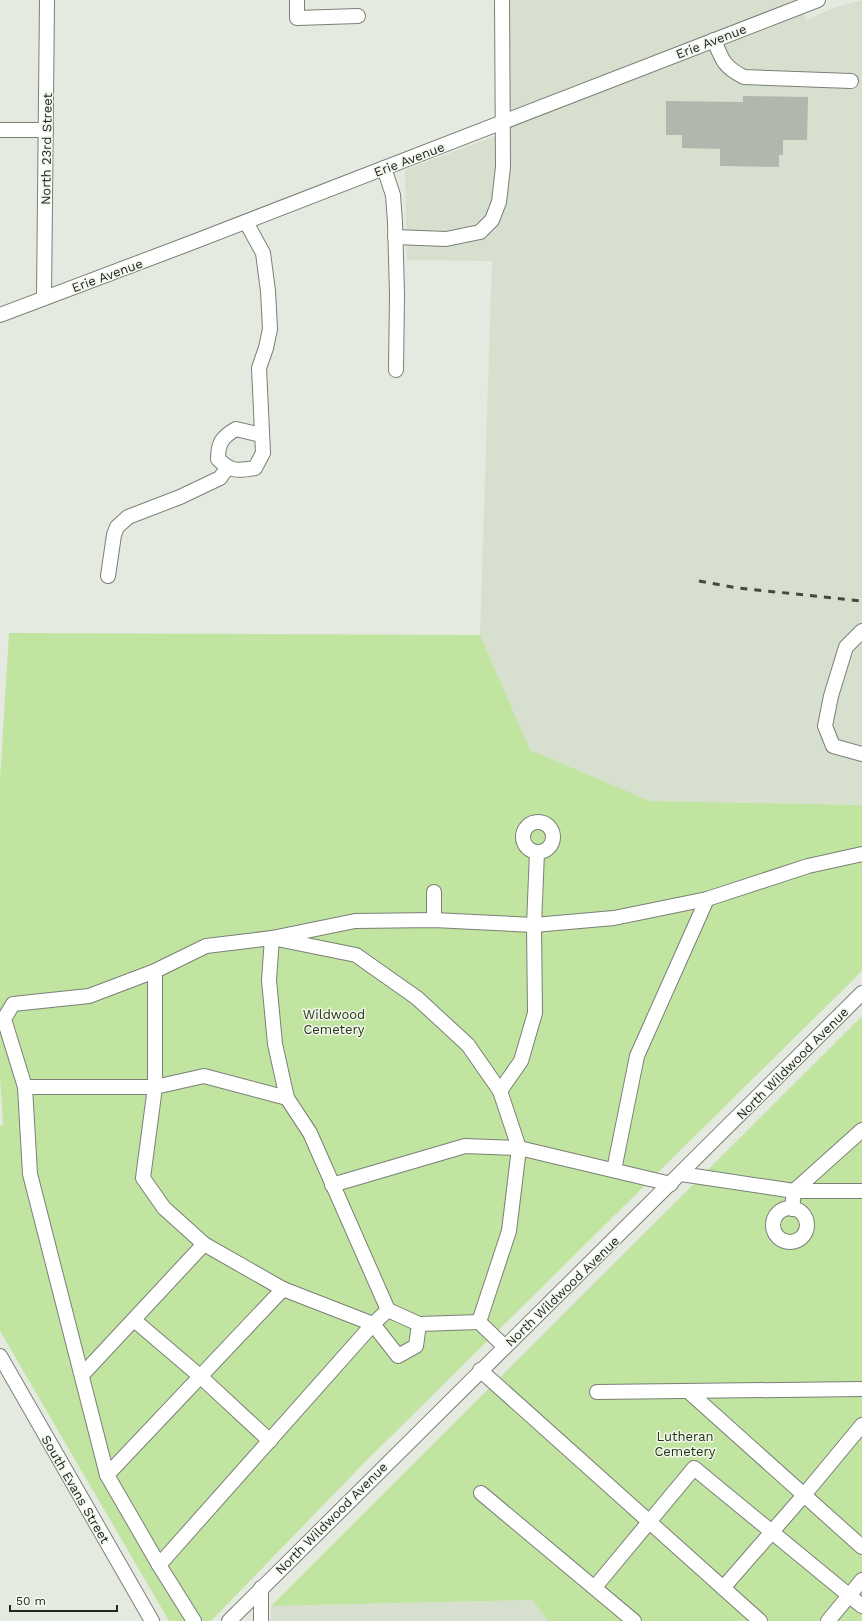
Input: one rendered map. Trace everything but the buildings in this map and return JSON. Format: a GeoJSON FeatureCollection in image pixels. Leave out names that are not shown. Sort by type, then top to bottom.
{"type":"FeatureCollection","features":[{"type":"Feature","properties":{"kind":"street","name":"North 23rd Street"},"geometry":{"type":"LineString","coordinates":[[44,298],[47,0]]}},
{"type":"Feature","properties":{"kind":"street"},"geometry":{"type":"LineString","coordinates":[[297,0],[297,18],[358,16]]}},
{"type":"Feature","properties":{"kind":"street"},"geometry":{"type":"LineString","coordinates":[[395,237],[446,239],[480,232],[492,220],[499,202],[504,148],[501,123],[502,0]]}},
{"type":"Feature","properties":{"kind":"street","name":"Erie Avenue"},"geometry":{"type":"LineString","coordinates":[[0,315],[246,222],[818,0]]}},
{"type":"Feature","properties":{"kind":"street"},"geometry":{"type":"LineString","coordinates":[[714,40],[722,61],[732,71],[744,77],[851,81]]}},
{"type":"Feature","properties":{"kind":"street"},"geometry":{"type":"LineString","coordinates":[[0,130],[46,130]]}},
{"type":"Feature","properties":{"kind":"street"},"geometry":{"type":"LineString","coordinates":[[384,168],[393,195],[395,237],[396,370]]}},
{"type":"Feature","properties":{"kind":"street"},"geometry":{"type":"LineString","coordinates":[[246,222],[263,254],[268,290],[270,329],[266,348],[259,368],[263,453],[255,468],[244,470],[227,468],[218,459],[218,446],[225,435],[236,429],[261,435]]}},
{"type":"Feature","properties":{"kind":"street"},"geometry":{"type":"LineString","coordinates":[[108,576],[114,535],[117,527],[128,517],[220,478],[227,468]]}},
{"type":"Feature","properties":{"kind":"street"},"geometry":{"type":"LineString","coordinates":[[862,632],[846,647],[831,696],[825,726],[834,746],[862,754]]}},
{"type":"Feature","properties":{"kind":"street"},"geometry":{"type":"LineString","coordinates":[[500,1091],[521,1061],[535,1013],[534,925],[537,852]]}},
{"type":"Feature","properties":{"kind":"street"},"geometry":{"type":"LineString","coordinates":[[194,1621],[159,1565],[108,1476],[30,1174],[24,1087],[4,1019],[14,1004],[90,996],[155,971],[206,946],[272,938],[355,921],[434,920],[534,925],[614,918],[707,899],[808,866],[862,854]]}},
{"type":"Feature","properties":{"kind":"street"},"geometry":{"type":"LineString","coordinates":[[434,892],[434,920]]}},
{"type":"Feature","properties":{"kind":"street"},"geometry":{"type":"LineString","coordinates":[[614,1170],[637,1056],[707,899]]}},
{"type":"Feature","properties":{"kind":"street"},"geometry":{"type":"LineString","coordinates":[[272,938],[356,955],[416,998],[468,1045],[500,1091],[519,1148],[509,1231],[479,1322]]}},
{"type":"Feature","properties":{"kind":"street"},"geometry":{"type":"LineString","coordinates":[[272,938],[269,980],[275,1044],[287,1098],[310,1133],[388,1310],[419,1324],[479,1322],[505,1346]]}},
{"type":"Feature","properties":{"kind":"street"},"geometry":{"type":"LineString","coordinates":[[155,971],[155,1087],[144,1178],[164,1208],[204,1244],[283,1289],[373,1324],[398,1356],[416,1346],[419,1324]]}},
{"type":"Feature","properties":{"kind":"street","name":"North Wildwood Avenue"},"geometry":{"type":"LineString","coordinates":[[230,1621],[261,1588],[480,1370],[676,1179],[862,993]]}},
{"type":"Feature","properties":{"kind":"street"},"geometry":{"type":"LineString","coordinates":[[24,1087],[155,1087],[204,1076],[287,1098]]}},
{"type":"Feature","properties":{"kind":"street"},"geometry":{"type":"LineString","coordinates":[[792,1209],[794,1190],[862,1130]]}},
{"type":"Feature","properties":{"kind":"street"},"geometry":{"type":"LineString","coordinates":[[332,1185],[465,1146],[519,1148],[614,1170],[676,1179],[794,1190],[862,1190]]}},
{"type":"Feature","properties":{"kind":"street"},"geometry":{"type":"LineString","coordinates":[[82,1375],[204,1244]]}},
{"type":"Feature","properties":{"kind":"street"},"geometry":{"type":"LineString","coordinates":[[108,1476],[283,1289]]}},
{"type":"Feature","properties":{"kind":"street"},"geometry":{"type":"LineString","coordinates":[[159,1565],[373,1324],[388,1310]]}},
{"type":"Feature","properties":{"kind":"street"},"geometry":{"type":"LineString","coordinates":[[134,1320],[201,1377],[270,1441]]}},
{"type":"Feature","properties":{"kind":"street","name":"South Evans Street"},"geometry":{"type":"LineString","coordinates":[[0,1356],[152,1621]]}},
{"type":"Feature","properties":{"kind":"street"},"geometry":{"type":"LineString","coordinates":[[480,1370],[760,1621]]}},
{"type":"Feature","properties":{"kind":"street"},"geometry":{"type":"LineString","coordinates":[[597,1392],[862,1389]]}},
{"type":"Feature","properties":{"kind":"street"},"geometry":{"type":"LineString","coordinates":[[688,1391],[862,1548]]}},
{"type":"Feature","properties":{"kind":"street"},"geometry":{"type":"LineString","coordinates":[[723,1588],[804,1495],[862,1425]]}},
{"type":"Feature","properties":{"kind":"street"},"geometry":{"type":"LineString","coordinates":[[595,1587],[694,1468],[862,1606]]}},
{"type":"Feature","properties":{"kind":"street"},"geometry":{"type":"LineString","coordinates":[[481,1493],[634,1621]]}},
{"type":"Feature","properties":{"kind":"street"},"geometry":{"type":"LineString","coordinates":[[828,1621],[862,1580]]}},
{"type":"Feature","properties":{"kind":"street"},"geometry":{"type":"LineString","coordinates":[[261,1588],[261,1621]]}},
{"type":"Feature","properties":{"kind":"shaded area"},"geometry":{"type":"Polygon","coordinates":[[[510,0],[799,0],[806,20],[833,8],[862,0],[862,805],[650,801],[529,750],[480,635],[492,261],[407,260],[405,170],[508,131],[510,0]]]}},
{"type":"Feature","properties":{"kind":"shaded area"},"geometry":{"type":"Polygon","coordinates":[[[532,1600],[548,1621],[271,1621],[271,1606],[532,1600]]]}},
{"type":"Feature","properties":{"kind":"green space","name":"Wildwood Cemetery"},"geometry":{"type":"Polygon","coordinates":[[[9,633],[480,635],[530,750],[650,801],[862,805],[862,971],[366,1461],[211,1621],[169,1621],[0,1331],[0,1126],[3,1125],[0,1077],[0,780],[9,633]]]}},
{"type":"Feature","properties":{"kind":"green space","name":"Lutheran Cemetery"},"geometry":{"type":"Polygon","coordinates":[[[862,1016],[862,1621],[548,1621],[532,1600],[271,1606],[862,1016]]]}},
{"type":"Feature","properties":{"kind":"railway"},"geometry":{"type":"LineString","coordinates":[[699,581],[738,588],[862,601]]}}]}
